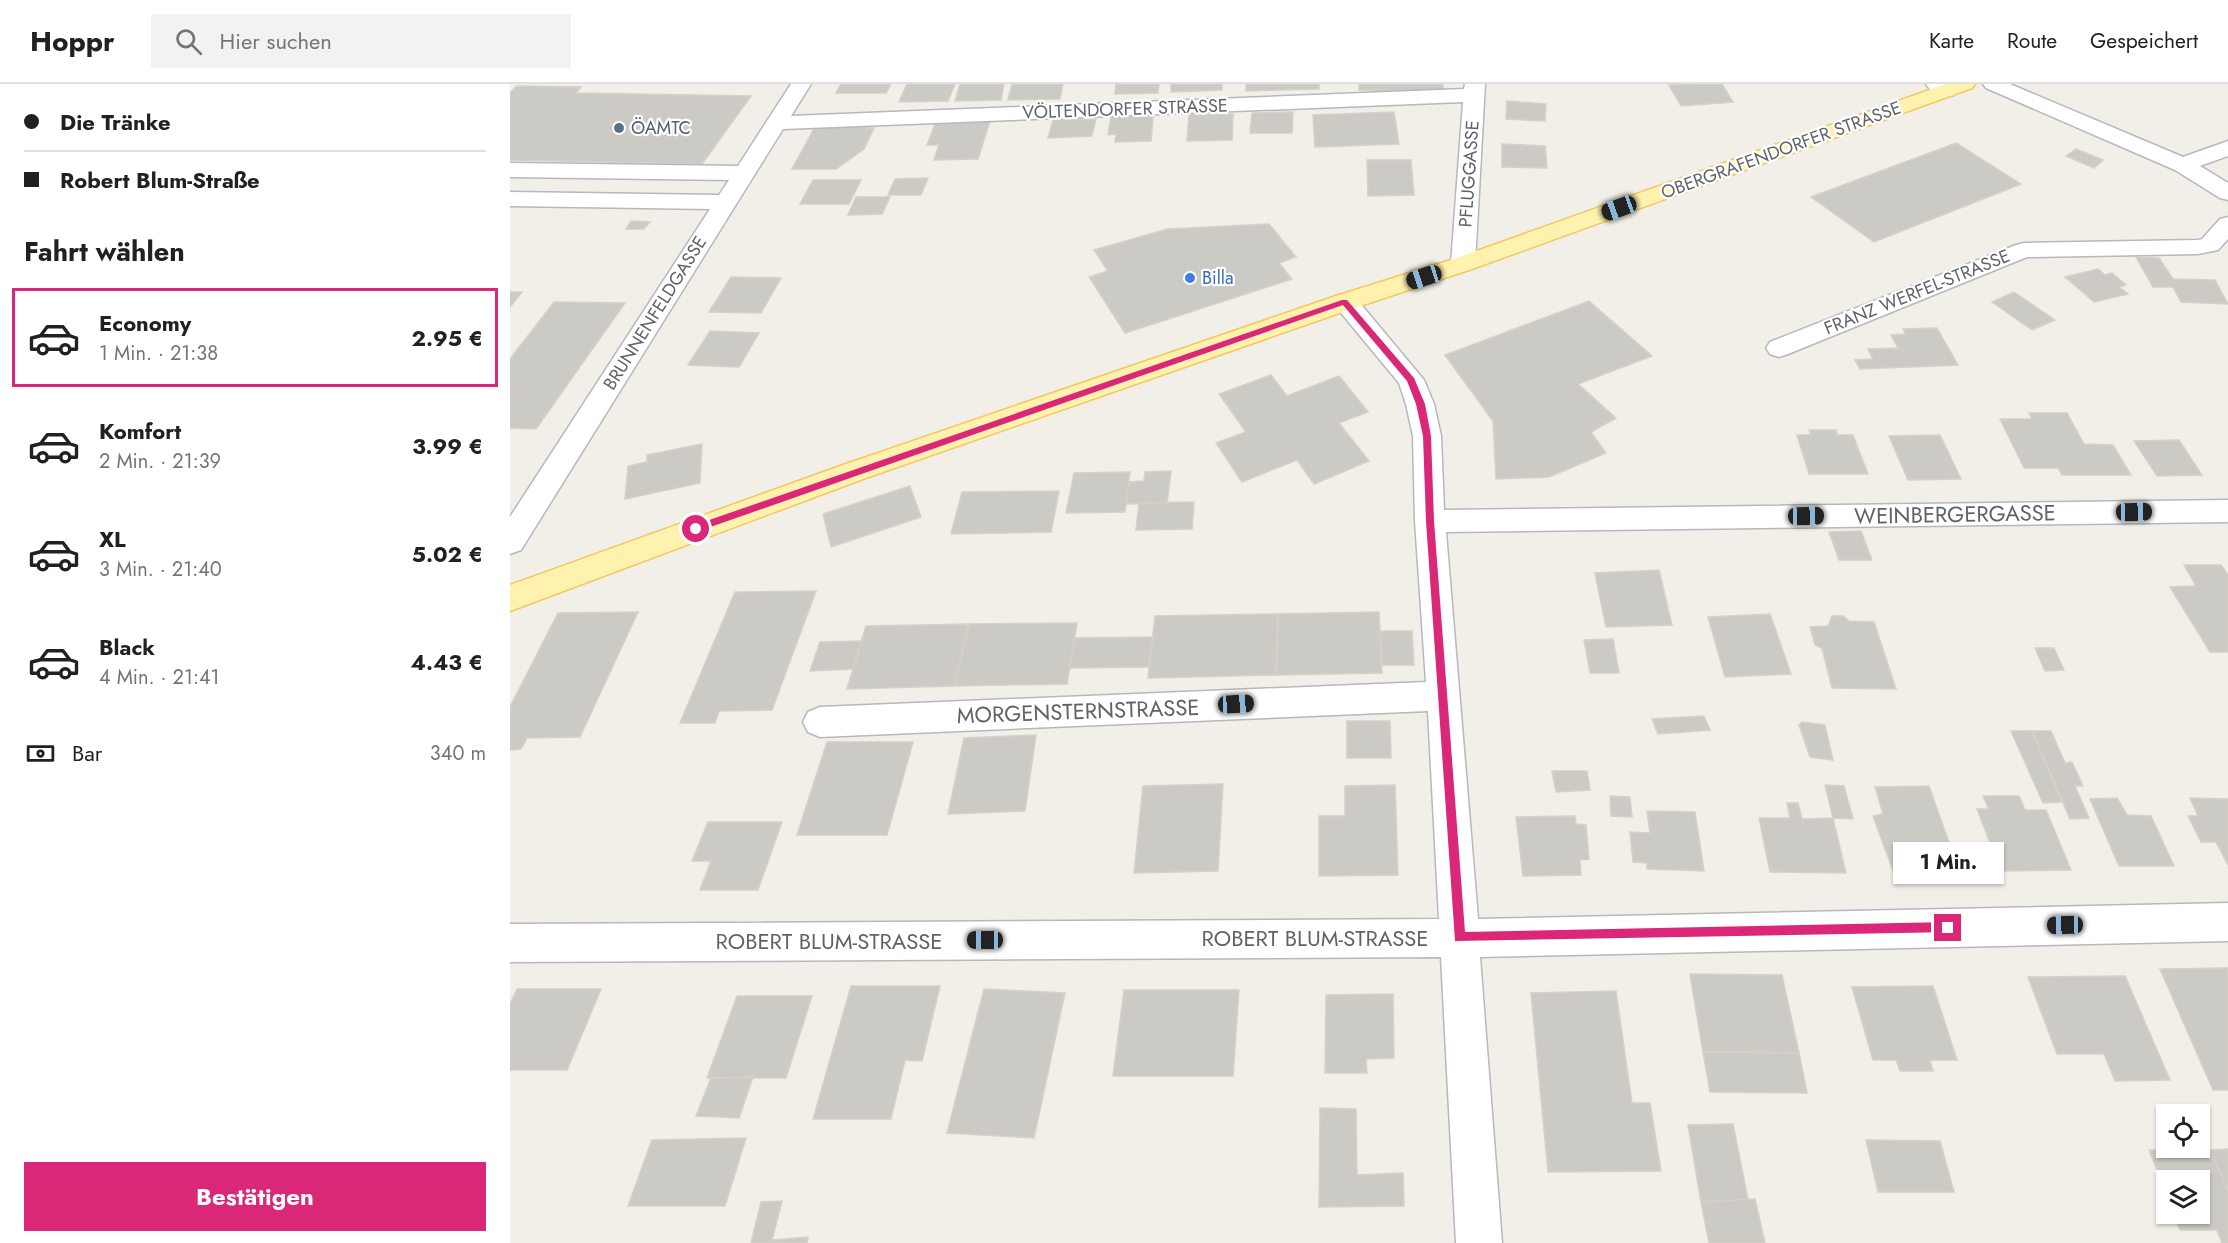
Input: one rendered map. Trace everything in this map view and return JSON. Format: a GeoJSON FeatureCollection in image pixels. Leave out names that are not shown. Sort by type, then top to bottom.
{"type":"FeatureCollection","features":[{"type":"Feature","properties":{"kind":"main road","name":"OBERGRAFENDORFER STRASSE"},"geometry":{"type":"LineString","coordinates":[[510,598],[583,569],[854,472],[1345,302],[1463,264],[1949,86]]}},
{"type":"Feature","properties":{"kind":"street"},"geometry":{"type":"LineString","coordinates":[[1994,84],[2183,165],[2228,192]]}},
{"type":"Feature","properties":{"kind":"street","name":"BRUNNENFELDGASSE"},"geometry":{"type":"LineString","coordinates":[[510,542],[776,123],[792,87]]}},
{"type":"Feature","properties":{"kind":"street","name":"PFLUGGASSE"},"geometry":{"type":"LineString","coordinates":[[1463,264],[1474,89]]}},
{"type":"Feature","properties":{"kind":"street","name":"VÖLTENDORFER STRASSE"},"geometry":{"type":"LineString","coordinates":[[776,123],[1474,89]]}},
{"type":"Feature","properties":{"kind":"street"},"geometry":{"type":"LineString","coordinates":[[2183,165],[2228,148]]}},
{"type":"Feature","properties":{"kind":"street"},"geometry":{"type":"LineString","coordinates":[[510,170],[744,173]]}},
{"type":"Feature","properties":{"kind":"street"},"geometry":{"type":"LineString","coordinates":[[510,199],[725,202]]}},
{"type":"Feature","properties":{"kind":"street","name":"FRANZ WERFEL-STRASSE"},"geometry":{"type":"LineString","coordinates":[[1779,348],[2024,250],[2198,247],[2210,245],[2228,225]]}},
{"type":"Feature","properties":{"kind":"street"},"geometry":{"type":"LineString","coordinates":[[1345,302],[1411,380],[1427,436],[1430,521],[1444,696],[1479,1243]]}},
{"type":"Feature","properties":{"kind":"street","name":"WEINBERGERGASSE"},"geometry":{"type":"LineString","coordinates":[[1430,521],[2228,511]]}},
{"type":"Feature","properties":{"kind":"street","name":"MORGENSTERNSTRASSE"},"geometry":{"type":"LineString","coordinates":[[820,722],[1444,696]]}},
{"type":"Feature","properties":{"kind":"street","name":"ROBERT BLUM-STRASSE"},"geometry":{"type":"LineString","coordinates":[[510,943],[1459,938],[2228,922]]}},
{"type":"Feature","properties":{"kind":"building"},"geometry":{"type":"Polygon","coordinates":[[[841,84],[891,84],[886,93],[836,93],[841,84]]]}},
{"type":"Feature","properties":{"kind":"building"},"geometry":{"type":"Polygon","coordinates":[[[907,84],[955,84],[948,101],[899,102],[907,84]]]}},
{"type":"Feature","properties":{"kind":"building"},"geometry":{"type":"Polygon","coordinates":[[[960,84],[1004,84],[1001,100],[955,101],[960,84]]]}},
{"type":"Feature","properties":{"kind":"building"},"geometry":{"type":"Polygon","coordinates":[[[1012,84],[1063,84],[1060,99],[1008,100],[1012,84]]]}},
{"type":"Feature","properties":{"kind":"building"},"geometry":{"type":"Polygon","coordinates":[[[1116,84],[1159,84],[1158,93],[1115,94],[1116,84]]]}},
{"type":"Feature","properties":{"kind":"building"},"geometry":{"type":"Polygon","coordinates":[[[1171,84],[1222,84],[1222,90],[1171,92],[1171,84]]]}},
{"type":"Feature","properties":{"kind":"building"},"geometry":{"type":"Polygon","coordinates":[[[1246,84],[1319,84],[1319,89],[1246,91],[1246,84]]]}},
{"type":"Feature","properties":{"kind":"building"},"geometry":{"type":"Polygon","coordinates":[[[1359,84],[1443,84],[1443,91],[1359,90],[1359,84]]]}},
{"type":"Feature","properties":{"kind":"building"},"geometry":{"type":"Polygon","coordinates":[[[1722,84],[1733,102],[1681,106],[1669,85],[1722,84]]]}},
{"type":"Feature","properties":{"kind":"building","name":"ÖAMTC"},"geometry":{"type":"Polygon","coordinates":[[[517,86],[581,87],[576,93],[751,96],[702,164],[510,160],[510,93],[517,86]]]}},
{"type":"Feature","properties":{"kind":"building"},"geometry":{"type":"Polygon","coordinates":[[[1507,101],[1546,104],[1545,121],[1506,119],[1507,101]]]}},
{"type":"Feature","properties":{"kind":"building"},"geometry":{"type":"Polygon","coordinates":[[[1293,112],[1292,133],[1250,133],[1252,113],[1293,112]]]}},
{"type":"Feature","properties":{"kind":"building"},"geometry":{"type":"Polygon","coordinates":[[[1394,112],[1399,144],[1315,147],[1313,115],[1394,112]]]}},
{"type":"Feature","properties":{"kind":"building"},"geometry":{"type":"Polygon","coordinates":[[[1233,114],[1232,140],[1187,141],[1189,115],[1233,114]]]}},
{"type":"Feature","properties":{"kind":"building"},"geometry":{"type":"Polygon","coordinates":[[[1153,116],[1151,141],[1115,142],[1116,134],[1108,135],[1111,117],[1153,116]]]}},
{"type":"Feature","properties":{"kind":"building"},"geometry":{"type":"Polygon","coordinates":[[[1096,119],[1092,136],[1048,138],[1053,120],[1096,119]]]}},
{"type":"Feature","properties":{"kind":"building"},"geometry":{"type":"Polygon","coordinates":[[[990,121],[978,159],[934,160],[939,145],[927,145],[936,122],[990,121]]]}},
{"type":"Feature","properties":{"kind":"building"},"geometry":{"type":"Polygon","coordinates":[[[815,127],[874,128],[864,149],[836,169],[792,169],[815,127]]]}},
{"type":"Feature","properties":{"kind":"building"},"geometry":{"type":"Polygon","coordinates":[[[1956,143],[2021,184],[1874,242],[1811,197],[1956,143]]]}},
{"type":"Feature","properties":{"kind":"building"},"geometry":{"type":"Polygon","coordinates":[[[1502,144],[1545,146],[1547,168],[1502,167],[1502,144]]]}},
{"type":"Feature","properties":{"kind":"building"},"geometry":{"type":"Polygon","coordinates":[[[2076,149],[2103,160],[2094,168],[2066,156],[2076,149]]]}},
{"type":"Feature","properties":{"kind":"building"},"geometry":{"type":"Polygon","coordinates":[[[1367,160],[1411,160],[1414,195],[1368,196],[1367,160]]]}},
{"type":"Feature","properties":{"kind":"building"},"geometry":{"type":"Polygon","coordinates":[[[928,178],[921,195],[888,195],[895,179],[928,178]]]}},
{"type":"Feature","properties":{"kind":"building"},"geometry":{"type":"Polygon","coordinates":[[[813,180],[861,180],[849,204],[800,204],[813,180]]]}},
{"type":"Feature","properties":{"kind":"building"},"geometry":{"type":"Polygon","coordinates":[[[856,197],[890,197],[882,214],[848,215],[856,197]]]}},
{"type":"Feature","properties":{"kind":"building"},"geometry":{"type":"Polygon","coordinates":[[[631,221],[650,222],[644,229],[626,229],[631,221]]]}},
{"type":"Feature","properties":{"kind":"building","name":"Billa"},"geometry":{"type":"Polygon","coordinates":[[[1269,224],[1296,257],[1279,263],[1292,279],[1125,333],[1089,277],[1108,271],[1094,250],[1168,229],[1269,224]]]}},
{"type":"Feature","properties":{"kind":"building"},"geometry":{"type":"Polygon","coordinates":[[[2136,257],[2159,258],[2173,279],[2215,280],[2228,304],[2181,302],[2173,287],[2153,287],[2136,257]]]}},
{"type":"Feature","properties":{"kind":"building"},"geometry":{"type":"Polygon","coordinates":[[[2098,269],[2105,275],[2112,273],[2126,285],[2119,287],[2128,294],[2094,302],[2065,277],[2098,269]]]}},
{"type":"Feature","properties":{"kind":"building"},"geometry":{"type":"Polygon","coordinates":[[[731,277],[781,278],[761,313],[709,312],[731,277]]]}},
{"type":"Feature","properties":{"kind":"building"},"geometry":{"type":"Polygon","coordinates":[[[510,292],[522,292],[510,307],[510,292]]]}},
{"type":"Feature","properties":{"kind":"building"},"geometry":{"type":"Polygon","coordinates":[[[2014,292],[2055,320],[2032,330],[1992,302],[2014,292]]]}},
{"type":"Feature","properties":{"kind":"building"},"geometry":{"type":"Polygon","coordinates":[[[1589,301],[1652,356],[1578,384],[1616,418],[1591,432],[1606,453],[1549,477],[1496,479],[1493,421],[1445,355],[1589,301]]]}},
{"type":"Feature","properties":{"kind":"building"},"geometry":{"type":"Polygon","coordinates":[[[554,302],[625,303],[536,429],[510,428],[510,359],[554,302]]]}},
{"type":"Feature","properties":{"kind":"building"},"geometry":{"type":"Polygon","coordinates":[[[1937,328],[1958,365],[1860,369],[1855,360],[1873,359],[1868,349],[1898,348],[1891,335],[1906,334],[1903,329],[1937,328]]]}},
{"type":"Feature","properties":{"kind":"building"},"geometry":{"type":"Polygon","coordinates":[[[710,331],[759,333],[739,367],[688,365],[710,331]]]}},
{"type":"Feature","properties":{"kind":"building"},"geometry":{"type":"Polygon","coordinates":[[[1271,375],[1287,396],[1339,376],[1368,412],[1339,423],[1369,461],[1314,484],[1297,460],[1242,482],[1216,443],[1246,432],[1219,394],[1271,375]]]}},
{"type":"Feature","properties":{"kind":"building"},"geometry":{"type":"Polygon","coordinates":[[[2029,413],[2067,413],[2084,444],[2113,445],[2131,475],[2062,475],[2058,468],[2024,468],[2000,419],[2032,419],[2029,413]]]}},
{"type":"Feature","properties":{"kind":"building"},"geometry":{"type":"Polygon","coordinates":[[[1809,430],[1836,430],[1837,435],[1853,435],[1868,474],[1809,474],[1797,435],[1811,435],[1809,430]]]}},
{"type":"Feature","properties":{"kind":"building"},"geometry":{"type":"Polygon","coordinates":[[[1940,435],[1961,479],[1908,480],[1889,436],[1940,435]]]}},
{"type":"Feature","properties":{"kind":"building"},"geometry":{"type":"Polygon","coordinates":[[[2179,440],[2202,475],[2157,476],[2134,441],[2179,440]]]}},
{"type":"Feature","properties":{"kind":"building"},"geometry":{"type":"Polygon","coordinates":[[[702,444],[700,483],[625,499],[628,466],[647,462],[647,455],[702,444]]]}},
{"type":"Feature","properties":{"kind":"building"},"geometry":{"type":"Polygon","coordinates":[[[1171,471],[1167,503],[1126,504],[1129,482],[1144,481],[1145,472],[1171,471]]]}},
{"type":"Feature","properties":{"kind":"building"},"geometry":{"type":"Polygon","coordinates":[[[1130,472],[1125,512],[1066,513],[1074,473],[1130,472]]]}},
{"type":"Feature","properties":{"kind":"building"},"geometry":{"type":"Polygon","coordinates":[[[910,486],[921,517],[831,547],[823,514],[910,486]]]}},
{"type":"Feature","properties":{"kind":"building"},"geometry":{"type":"Polygon","coordinates":[[[1059,491],[1051,532],[951,534],[962,492],[1059,491]]]}},
{"type":"Feature","properties":{"kind":"building"},"geometry":{"type":"Polygon","coordinates":[[[1194,502],[1192,529],[1136,530],[1139,503],[1194,502]]]}},
{"type":"Feature","properties":{"kind":"building"},"geometry":{"type":"Polygon","coordinates":[[[1861,531],[1872,560],[1839,560],[1829,532],[1861,531]]]}},
{"type":"Feature","properties":{"kind":"building"},"geometry":{"type":"Polygon","coordinates":[[[2184,565],[2221,565],[2228,575],[2228,652],[2210,652],[2170,587],[2196,586],[2184,565]]]}},
{"type":"Feature","properties":{"kind":"building"},"geometry":{"type":"Polygon","coordinates":[[[1659,570],[1672,625],[1606,627],[1595,573],[1659,570]]]}},
{"type":"Feature","properties":{"kind":"building"},"geometry":{"type":"Polygon","coordinates":[[[816,591],[772,710],[719,711],[715,723],[680,723],[735,592],[816,591]]]}},
{"type":"Feature","properties":{"kind":"building"},"geometry":{"type":"Polygon","coordinates":[[[638,612],[580,737],[527,738],[521,749],[510,750],[510,707],[558,613],[638,612]]]}},
{"type":"Feature","properties":{"kind":"building"},"geometry":{"type":"Polygon","coordinates":[[[1379,612],[1382,673],[1276,675],[1278,614],[1379,612]]]}},
{"type":"Feature","properties":{"kind":"building"},"geometry":{"type":"Polygon","coordinates":[[[1278,614],[1276,675],[1148,678],[1155,616],[1278,614]]]}},
{"type":"Feature","properties":{"kind":"building"},"geometry":{"type":"Polygon","coordinates":[[[1770,614],[1791,674],[1725,677],[1708,617],[1770,614]]]}},
{"type":"Feature","properties":{"kind":"building"},"geometry":{"type":"Polygon","coordinates":[[[1832,616],[1843,616],[1849,621],[1874,622],[1896,689],[1832,688],[1822,648],[1815,645],[1810,627],[1828,626],[1832,616]]]}},
{"type":"Feature","properties":{"kind":"building"},"geometry":{"type":"Polygon","coordinates":[[[1077,623],[1067,684],[954,686],[969,624],[1077,623]]]}},
{"type":"Feature","properties":{"kind":"building"},"geometry":{"type":"Polygon","coordinates":[[[969,624],[954,686],[847,689],[866,626],[969,624]]]}},
{"type":"Feature","properties":{"kind":"building"},"geometry":{"type":"Polygon","coordinates":[[[1380,631],[1412,631],[1414,665],[1382,665],[1380,631]]]}},
{"type":"Feature","properties":{"kind":"building"},"geometry":{"type":"Polygon","coordinates":[[[1153,637],[1149,667],[1070,668],[1075,638],[1153,637]]]}},
{"type":"Feature","properties":{"kind":"building"},"geometry":{"type":"Polygon","coordinates":[[[1613,639],[1619,673],[1590,673],[1584,640],[1613,639]]]}},
{"type":"Feature","properties":{"kind":"building"},"geometry":{"type":"Polygon","coordinates":[[[862,641],[853,669],[810,671],[820,642],[862,641]]]}},
{"type":"Feature","properties":{"kind":"building"},"geometry":{"type":"Polygon","coordinates":[[[2035,648],[2054,648],[2064,670],[2045,671],[2035,648]]]}},
{"type":"Feature","properties":{"kind":"building"},"geometry":{"type":"Polygon","coordinates":[[[1704,716],[1710,730],[1658,734],[1652,719],[1704,716]]]}},
{"type":"Feature","properties":{"kind":"building"},"geometry":{"type":"Polygon","coordinates":[[[1347,721],[1390,721],[1391,758],[1347,758],[1347,721]]]}},
{"type":"Feature","properties":{"kind":"building"},"geometry":{"type":"Polygon","coordinates":[[[1802,722],[1825,725],[1833,760],[1810,757],[1799,725],[1802,722]]]}},
{"type":"Feature","properties":{"kind":"building"},"geometry":{"type":"Polygon","coordinates":[[[2011,731],[2032,731],[2062,802],[2043,803],[2011,731]]]}},
{"type":"Feature","properties":{"kind":"building"},"geometry":{"type":"Polygon","coordinates":[[[2032,731],[2051,731],[2065,763],[2072,762],[2083,786],[2075,786],[2089,818],[2070,819],[2032,731]]]}},
{"type":"Feature","properties":{"kind":"building"},"geometry":{"type":"Polygon","coordinates":[[[1036,735],[1025,811],[948,814],[964,738],[1036,735]]]}},
{"type":"Feature","properties":{"kind":"building"},"geometry":{"type":"Polygon","coordinates":[[[827,742],[913,742],[887,835],[797,835],[827,742]]]}},
{"type":"Feature","properties":{"kind":"building"},"geometry":{"type":"Polygon","coordinates":[[[1552,771],[1587,771],[1590,790],[1556,792],[1552,771]]]}},
{"type":"Feature","properties":{"kind":"building"},"geometry":{"type":"Polygon","coordinates":[[[1223,784],[1218,871],[1134,873],[1143,786],[1223,784]]]}},
{"type":"Feature","properties":{"kind":"building"},"geometry":{"type":"Polygon","coordinates":[[[1395,785],[1398,875],[1319,876],[1319,816],[1345,816],[1345,786],[1395,785]]]}},
{"type":"Feature","properties":{"kind":"building"},"geometry":{"type":"Polygon","coordinates":[[[1825,785],[1844,786],[1853,819],[1833,818],[1825,785]]]}},
{"type":"Feature","properties":{"kind":"building"},"geometry":{"type":"Polygon","coordinates":[[[1929,786],[1959,871],[1894,873],[1873,816],[1883,814],[1875,787],[1929,786]]]}},
{"type":"Feature","properties":{"kind":"building"},"geometry":{"type":"Polygon","coordinates":[[[1610,796],[1630,797],[1632,817],[1611,816],[1610,796]]]}},
{"type":"Feature","properties":{"kind":"building"},"geometry":{"type":"Polygon","coordinates":[[[1983,796],[2019,796],[2025,810],[2046,810],[2071,870],[2001,871],[1977,809],[1989,809],[1983,796]]]}},
{"type":"Feature","properties":{"kind":"building"},"geometry":{"type":"Polygon","coordinates":[[[2117,798],[2127,815],[2151,816],[2174,866],[2119,866],[2090,799],[2117,798]]]}},
{"type":"Feature","properties":{"kind":"building"},"geometry":{"type":"Polygon","coordinates":[[[2190,798],[2228,799],[2228,865],[2216,842],[2201,842],[2188,816],[2198,816],[2190,798]]]}},
{"type":"Feature","properties":{"kind":"building"},"geometry":{"type":"Polygon","coordinates":[[[1787,803],[1798,803],[1802,819],[1833,818],[1846,873],[1770,872],[1759,818],[1790,818],[1787,803]]]}},
{"type":"Feature","properties":{"kind":"building"},"geometry":{"type":"Polygon","coordinates":[[[1647,811],[1695,812],[1704,871],[1647,869],[1647,863],[1633,862],[1630,832],[1650,833],[1647,811]]]}},
{"type":"Feature","properties":{"kind":"building"},"geometry":{"type":"Polygon","coordinates":[[[1575,816],[1576,824],[1586,825],[1589,859],[1580,860],[1581,875],[1523,876],[1516,817],[1575,816]]]}},
{"type":"Feature","properties":{"kind":"building"},"geometry":{"type":"Polygon","coordinates":[[[708,822],[782,822],[758,890],[700,890],[711,861],[692,861],[708,822]]]}},
{"type":"Feature","properties":{"kind":"building"},"geometry":{"type":"Polygon","coordinates":[[[2228,968],[2228,1090],[2213,1090],[2160,969],[2228,968]]]}},
{"type":"Feature","properties":{"kind":"building"},"geometry":{"type":"Polygon","coordinates":[[[1690,974],[1782,975],[1799,1053],[1703,1052],[1690,974]]]}},
{"type":"Feature","properties":{"kind":"building"},"geometry":{"type":"Polygon","coordinates":[[[2125,976],[2170,1080],[2115,1081],[2104,1054],[2057,1054],[2028,977],[2125,976]]]}},
{"type":"Feature","properties":{"kind":"building"},"geometry":{"type":"Polygon","coordinates":[[[851,986],[940,986],[922,1061],[905,1060],[891,1119],[813,1119],[851,986]]]}},
{"type":"Feature","properties":{"kind":"building"},"geometry":{"type":"Polygon","coordinates":[[[1933,986],[1957,1060],[1930,1060],[1933,1071],[1900,1071],[1896,1060],[1873,1060],[1852,987],[1933,986]]]}},
{"type":"Feature","properties":{"kind":"building"},"geometry":{"type":"Polygon","coordinates":[[[517,989],[601,989],[567,1070],[510,1070],[510,1004],[517,989]]]}},
{"type":"Feature","properties":{"kind":"building"},"geometry":{"type":"Polygon","coordinates":[[[984,989],[1065,993],[1034,1138],[947,1133],[984,989]]]}},
{"type":"Feature","properties":{"kind":"building"},"geometry":{"type":"Polygon","coordinates":[[[1124,990],[1239,990],[1233,1076],[1113,1076],[1124,990]]]}},
{"type":"Feature","properties":{"kind":"building"},"geometry":{"type":"Polygon","coordinates":[[[1616,991],[1632,1103],[1650,1103],[1661,1171],[1548,1172],[1531,993],[1616,991]]]}},
{"type":"Feature","properties":{"kind":"building"},"geometry":{"type":"Polygon","coordinates":[[[1393,994],[1394,1058],[1366,1059],[1367,1073],[1325,1073],[1326,995],[1393,994]]]}},
{"type":"Feature","properties":{"kind":"building"},"geometry":{"type":"Polygon","coordinates":[[[737,996],[812,996],[786,1078],[707,1078],[737,996]]]}},
{"type":"Feature","properties":{"kind":"building"},"geometry":{"type":"Polygon","coordinates":[[[1703,1052],[1799,1053],[1807,1093],[1710,1092],[1703,1052]]]}},
{"type":"Feature","properties":{"kind":"building"},"geometry":{"type":"Polygon","coordinates":[[[753,1077],[739,1118],[696,1116],[711,1078],[753,1077]]]}},
{"type":"Feature","properties":{"kind":"building"},"geometry":{"type":"Polygon","coordinates":[[[1320,1108],[1356,1109],[1357,1175],[1403,1173],[1404,1206],[1319,1207],[1320,1108]]]}},
{"type":"Feature","properties":{"kind":"building"},"geometry":{"type":"Polygon","coordinates":[[[1733,1124],[1748,1199],[1701,1202],[1688,1125],[1733,1124]]]}},
{"type":"Feature","properties":{"kind":"building"},"geometry":{"type":"Polygon","coordinates":[[[746,1138],[725,1206],[628,1206],[652,1140],[746,1138]]]}},
{"type":"Feature","properties":{"kind":"building"},"geometry":{"type":"Polygon","coordinates":[[[1866,1140],[1940,1141],[1954,1192],[1878,1192],[1866,1140]]]}},
{"type":"Feature","properties":{"kind":"building"},"geometry":{"type":"Polygon","coordinates":[[[2228,1149],[2228,1192],[2210,1150],[2228,1149]]]}},
{"type":"Feature","properties":{"kind":"building"},"geometry":{"type":"Polygon","coordinates":[[[2149,1150],[2156,1150],[2156,1158],[2210,1158],[2210,1150],[2228,1192],[2228,1243],[2222,1243],[2217,1230],[2180,1230],[2178,1224],[2210,1224],[2210,1170],[2157,1170],[2149,1150]]]}},
{"type":"Feature","properties":{"kind":"building"},"geometry":{"type":"Polygon","coordinates":[[[1755,1199],[1765,1243],[1709,1243],[1701,1202],[1755,1199]]]}},
{"type":"Feature","properties":{"kind":"building"},"geometry":{"type":"Polygon","coordinates":[[[782,1201],[772,1240],[808,1237],[807,1243],[751,1243],[761,1202],[782,1201]]]}},
{"type":"Feature","properties":{"kind":"place","name":"ÖAMTC"},"geometry":{"type":"Point","coordinates":[619,128]}},
{"type":"Feature","properties":{"kind":"place","name":"Billa"},"geometry":{"type":"Point","coordinates":[1190,278]}},
{"type":"Feature","properties":{"kind":"route"},"geometry":{"type":"LineString","coordinates":[[696,529],[1345,302],[1411,380],[1420,404],[1427,436],[1430,521],[1444,696],[1459,938],[1948,928]]}}]}
